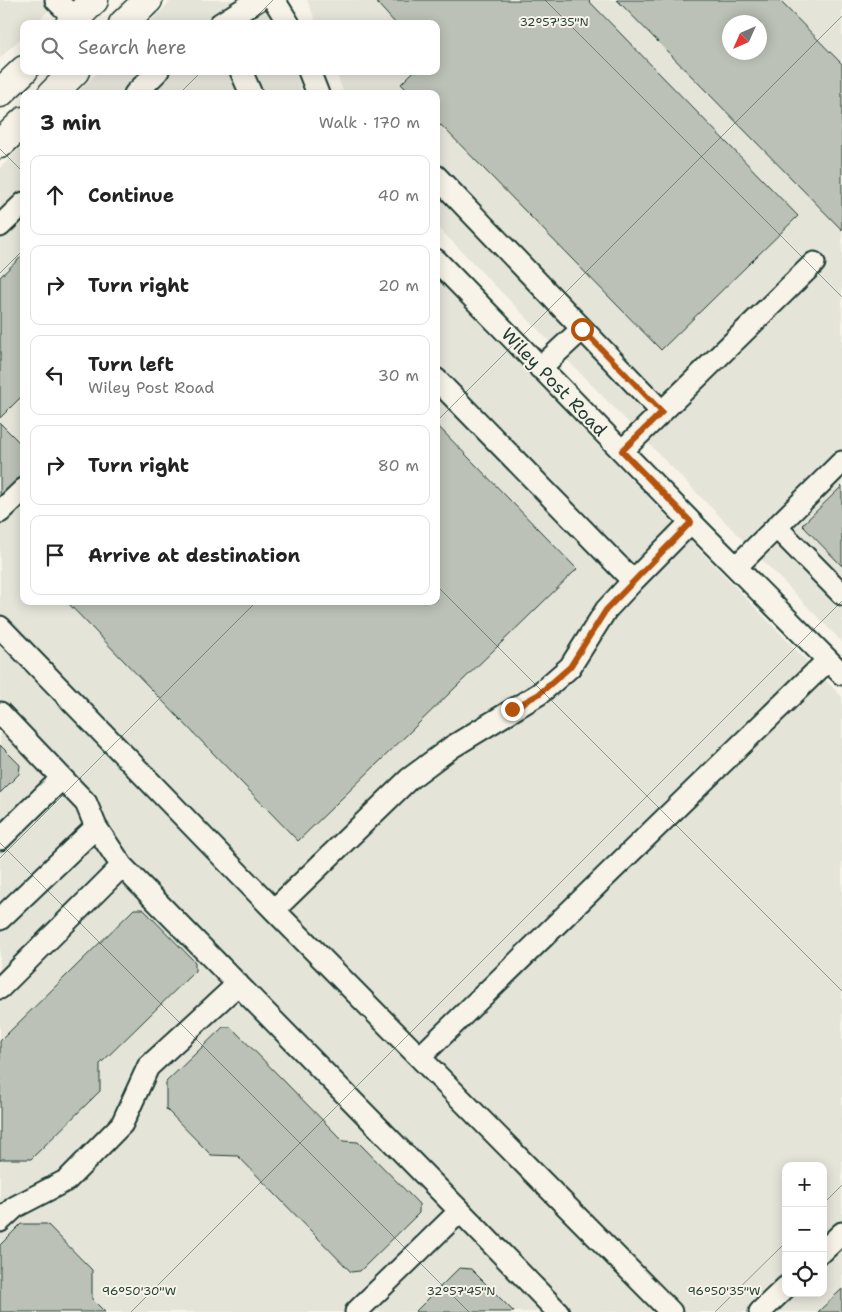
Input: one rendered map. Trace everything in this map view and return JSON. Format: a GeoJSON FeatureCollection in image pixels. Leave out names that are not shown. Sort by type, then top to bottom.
{"type":"FeatureCollection","features":[{"type":"Feature","properties":{"kind":"main road"},"geometry":{"type":"LineString","coordinates":[[73,20],[94,0]]}},
{"type":"Feature","properties":{"kind":"main road"},"geometry":{"type":"LineString","coordinates":[[128,20],[148,0]]}},
{"type":"Feature","properties":{"kind":"main road"},"geometry":{"type":"LineString","coordinates":[[0,93],[20,74]]}},
{"type":"Feature","properties":{"kind":"main road"},"geometry":{"type":"LineString","coordinates":[[56,90],[71,75]]}},
{"type":"Feature","properties":{"kind":"main road"},"geometry":{"type":"LineString","coordinates":[[0,144],[20,125]]}},
{"type":"Feature","properties":{"kind":"street"},"geometry":{"type":"LineString","coordinates":[[56,0],[71,20]]}},
{"type":"Feature","properties":{"kind":"street"},"geometry":{"type":"LineString","coordinates":[[225,20],[258,0]]}},
{"type":"Feature","properties":{"kind":"street"},"geometry":{"type":"LineString","coordinates":[[274,0],[286,20]]}},
{"type":"Feature","properties":{"kind":"street"},"geometry":{"type":"LineString","coordinates":[[139,90],[154,75]]}},
{"type":"Feature","properties":{"kind":"street"},"geometry":{"type":"LineString","coordinates":[[243,75],[249,90]]}},
{"type":"Feature","properties":{"kind":"street"},"geometry":{"type":"LineString","coordinates":[[311,75],[316,90]]}},
{"type":"Feature","properties":{"kind":"street"},"geometry":{"type":"LineString","coordinates":[[440,180],[662,412]]}},
{"type":"Feature","properties":{"kind":"street"},"geometry":{"type":"LineString","coordinates":[[0,226],[20,207]]}},
{"type":"Feature","properties":{"kind":"street"},"geometry":{"type":"LineString","coordinates":[[622,451],[814,263]]}},
{"type":"Feature","properties":{"kind":"street","name":"Wiley Post Road"},"geometry":{"type":"LineString","coordinates":[[440,264],[835,667]]}},
{"type":"Feature","properties":{"kind":"street"},"geometry":{"type":"LineString","coordinates":[[540,368],[582,329]]}},
{"type":"Feature","properties":{"kind":"street"},"geometry":{"type":"LineString","coordinates":[[440,383],[633,581]]}},
{"type":"Feature","properties":{"kind":"street"},"geometry":{"type":"LineString","coordinates":[[736,567],[842,462]]}},
{"type":"Feature","properties":{"kind":"street"},"geometry":{"type":"LineString","coordinates":[[0,512],[20,493]]}},
{"type":"Feature","properties":{"kind":"street"},"geometry":{"type":"LineString","coordinates":[[274,910],[409,779],[452,747],[539,694],[570,667],[606,610],[691,522]]}},
{"type":"Feature","properties":{"kind":"street"},"geometry":{"type":"LineString","coordinates":[[776,527],[842,594]]}},
{"type":"Feature","properties":{"kind":"street"},"geometry":{"type":"LineString","coordinates":[[0,627],[274,910],[671,1312]]}},
{"type":"Feature","properties":{"kind":"street"},"geometry":{"type":"LineString","coordinates":[[420,1057],[835,667]]}},
{"type":"Feature","properties":{"kind":"street"},"geometry":{"type":"LineString","coordinates":[[0,713],[86,803],[96,827],[122,866],[558,1312]]}},
{"type":"Feature","properties":{"kind":"street"},"geometry":{"type":"LineString","coordinates":[[0,839],[62,778]]}},
{"type":"Feature","properties":{"kind":"street"},"geometry":{"type":"LineString","coordinates":[[0,919],[96,827]]}},
{"type":"Feature","properties":{"kind":"street"},"geometry":{"type":"LineString","coordinates":[[0,988],[122,866]]}},
{"type":"Feature","properties":{"kind":"street"},"geometry":{"type":"LineString","coordinates":[[0,1221],[15,1207],[67,1180],[122,1124],[148,1067],[238,984]]}},
{"type":"Feature","properties":{"kind":"street"},"geometry":{"type":"LineString","coordinates":[[356,1312],[460,1211]]}},
{"type":"Feature","properties":{"kind":"street"},"geometry":{"type":"LineString","coordinates":[[827,1247],[842,1233]]}},
{"type":"Feature","properties":{"kind":"street"},"geometry":{"type":"LineString","coordinates":[[760,1312],[782,1292]]}},
{"type":"Feature","properties":{"kind":"shaded area"},"geometry":{"type":"Polygon","coordinates":[[[0,0],[59,0],[39,20],[20,20],[20,39],[0,58],[0,0]]]}},
{"type":"Feature","properties":{"kind":"shaded area"},"geometry":{"type":"Polygon","coordinates":[[[172,0],[260,0],[272,20],[152,20],[172,0]]]}},
{"type":"Feature","properties":{"kind":"shaded area"},"geometry":{"type":"Polygon","coordinates":[[[307,0],[842,0],[842,642],[440,229],[440,90],[343,90],[337,75],[440,75],[440,20],[315,20],[307,0]]]}},
{"type":"Feature","properties":{"kind":"shaded area"},"geometry":{"type":"Polygon","coordinates":[[[95,75],[296,75],[301,90],[80,90],[95,75]]]}},
{"type":"Feature","properties":{"kind":"shaded area"},"geometry":{"type":"Polygon","coordinates":[[[20,149],[20,605],[440,605],[440,282],[842,697],[842,1312],[0,1312],[0,168],[20,149]]]}},
{"type":"Feature","properties":{"kind":"building"},"geometry":{"type":"Polygon","coordinates":[[[380,0],[588,0],[798,216],[661,350],[440,126],[440,90],[407,90],[401,84],[410,75],[440,75],[440,20],[392,20],[377,3],[380,0]]]}},
{"type":"Feature","properties":{"kind":"building"},"geometry":{"type":"Polygon","coordinates":[[[617,0],[779,0],[842,64],[842,230],[617,0]]]}},
{"type":"Feature","properties":{"kind":"building"},"geometry":{"type":"Polygon","coordinates":[[[20,258],[20,398],[0,418],[0,277],[20,258]]]}},
{"type":"Feature","properties":{"kind":"building"},"geometry":{"type":"Polygon","coordinates":[[[0,423],[20,443],[20,482],[0,501],[0,423]]]}},
{"type":"Feature","properties":{"kind":"building"},"geometry":{"type":"Polygon","coordinates":[[[440,428],[577,569],[298,841],[70,605],[440,605],[440,428]]]}},
{"type":"Feature","properties":{"kind":"building"},"geometry":{"type":"Polygon","coordinates":[[[842,486],[842,566],[802,525],[842,486]]]}},
{"type":"Feature","properties":{"kind":"building"},"geometry":{"type":"Polygon","coordinates":[[[0,745],[20,765],[19,774],[0,793],[0,745]]]}},
{"type":"Feature","properties":{"kind":"building"},"geometry":{"type":"Polygon","coordinates":[[[134,909],[143,909],[195,962],[195,971],[100,1064],[100,1091],[31,1159],[2,1159],[0,1161],[0,1041],[134,909]]]}},
{"type":"Feature","properties":{"kind":"building"},"geometry":{"type":"Polygon","coordinates":[[[223,1027],[231,1027],[343,1141],[358,1142],[419,1204],[419,1213],[360,1271],[351,1272],[238,1156],[211,1155],[166,1109],[166,1082],[223,1027]]]}},
{"type":"Feature","properties":{"kind":"building"},"geometry":{"type":"Polygon","coordinates":[[[21,1224],[47,1224],[92,1270],[92,1299],[105,1312],[0,1312],[0,1245],[21,1224]]]}},
{"type":"Feature","properties":{"kind":"building"},"geometry":{"type":"Polygon","coordinates":[[[459,1268],[471,1269],[514,1312],[415,1312],[459,1268]]]}},
{"type":"Feature","properties":{"kind":"building"},"geometry":{"type":"Polygon","coordinates":[[[842,1289],[842,1312],[818,1312],[842,1289]]]}},
{"type":"Feature","properties":{"kind":"route"},"geometry":{"type":"LineString","coordinates":[[512,709],[539,694],[570,667],[606,610],[691,522],[622,451],[662,412],[582,329]]}}]}
